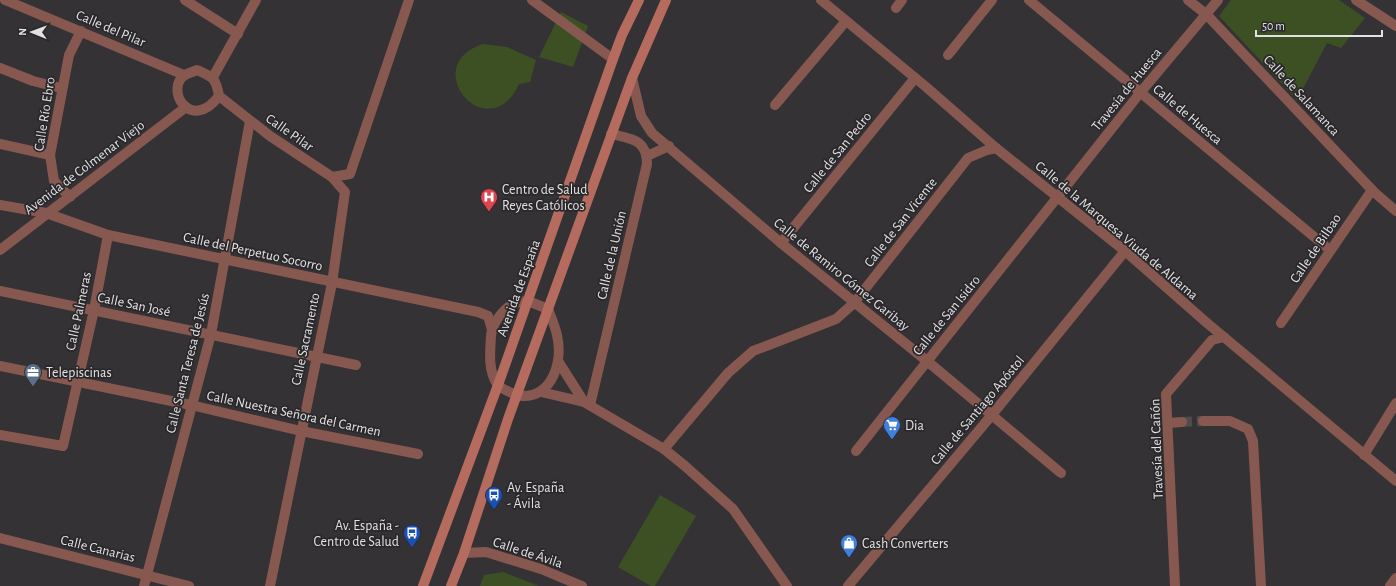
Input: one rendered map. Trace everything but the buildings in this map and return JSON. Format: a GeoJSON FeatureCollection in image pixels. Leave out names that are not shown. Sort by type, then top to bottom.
{"type":"FeatureCollection","features":[{"type":"Feature","properties":{"kind":"main road","name":"Avenida de España"},"geometry":{"type":"LineString","coordinates":[[423,586],[498,385],[613,59],[639,0]]}},
{"type":"Feature","properties":{"kind":"main road"},"geometry":{"type":"LineString","coordinates":[[451,586],[464,553],[517,395],[611,134],[632,78],[667,2]]}},
{"type":"Feature","properties":{"kind":"street","name":"Calle del Pilar"},"geometry":{"type":"LineString","coordinates":[[5,0],[184,75]]}},
{"type":"Feature","properties":{"kind":"street"},"geometry":{"type":"LineString","coordinates":[[185,0],[238,34]]}},
{"type":"Feature","properties":{"kind":"street"},"geometry":{"type":"LineString","coordinates":[[213,77],[256,0]]}},
{"type":"Feature","properties":{"kind":"street"},"geometry":{"type":"LineString","coordinates":[[332,177],[350,174],[409,0]]}},
{"type":"Feature","properties":{"kind":"street"},"geometry":{"type":"LineString","coordinates":[[532,0],[613,59]]}},
{"type":"Feature","properties":{"kind":"street"},"geometry":{"type":"LineString","coordinates":[[632,13],[634,0]]}},
{"type":"Feature","properties":{"kind":"street","name":"Calle de la Marquesa Viuda de Aldama"},"geometry":{"type":"LineString","coordinates":[[820,0],[915,78],[996,148],[1125,251],[1224,337],[1396,481]]}},
{"type":"Feature","properties":{"kind":"street"},"geometry":{"type":"LineString","coordinates":[[948,55],[992,0]]}},
{"type":"Feature","properties":{"kind":"street","name":"Calle de Huesca"},"geometry":{"type":"LineString","coordinates":[[1029,0],[1330,250]]}},
{"type":"Feature","properties":{"kind":"street","name":"Calle de Salamanca"},"geometry":{"type":"LineString","coordinates":[[1188,0],[1206,14],[1372,190],[1396,211]]}},
{"type":"Feature","properties":{"kind":"street","name":"Travesía de Huesca"},"geometry":{"type":"LineString","coordinates":[[1058,198],[1140,93],[1218,0]]}},
{"type":"Feature","properties":{"kind":"street"},"geometry":{"type":"LineString","coordinates":[[1356,0],[1396,26]]}},
{"type":"Feature","properties":{"kind":"street"},"geometry":{"type":"LineString","coordinates":[[775,105],[846,21]]}},
{"type":"Feature","properties":{"kind":"street","name":"Calle Río Ebro"},"geometry":{"type":"LineString","coordinates":[[70,197],[54,181],[50,155],[61,88],[69,55],[81,31]]}},
{"type":"Feature","properties":{"kind":"street"},"geometry":{"type":"LineString","coordinates":[[0,68],[34,81],[61,88]]}},
{"type":"Feature","properties":{"kind":"street"},"geometry":{"type":"LineString","coordinates":[[197,70],[213,77],[218,85],[219,96],[211,107],[197,112],[186,108],[178,96],[178,85],[184,75],[197,70]]}},
{"type":"Feature","properties":{"kind":"street","name":"Calle de Ramiro Gómez Garibay"},"geometry":{"type":"LineString","coordinates":[[632,78],[641,116],[652,133],[781,243],[927,361],[1061,474]]}},
{"type":"Feature","properties":{"kind":"street","name":"Calle de San Pedro"},"geometry":{"type":"LineString","coordinates":[[781,243],[915,78]]}},
{"type":"Feature","properties":{"kind":"street","name":"Calle Pilar"},"geometry":{"type":"LineString","coordinates":[[219,96],[250,121],[332,177],[345,192]]}},
{"type":"Feature","properties":{"kind":"street","name":"Avenida de Colmenar Viejo"},"geometry":{"type":"LineString","coordinates":[[0,250],[186,108]]}},
{"type":"Feature","properties":{"kind":"street","name":"Calle Santa Teresa de Jesús"},"geometry":{"type":"LineString","coordinates":[[144,586],[211,334],[250,121]]}},
{"type":"Feature","properties":{"kind":"street"},"geometry":{"type":"LineString","coordinates":[[611,134],[635,139],[645,149],[647,156],[669,146]]}},
{"type":"Feature","properties":{"kind":"street"},"geometry":{"type":"LineString","coordinates":[[0,144],[50,155]]}},
{"type":"Feature","properties":{"kind":"street","name":"Calle de San Vicente"},"geometry":{"type":"LineString","coordinates":[[664,449],[728,374],[753,351],[836,319],[854,303],[968,158],[996,148]]}},
{"type":"Feature","properties":{"kind":"street","name":"Calle de la Unión"},"geometry":{"type":"LineString","coordinates":[[587,404],[647,164],[647,156]]}},
{"type":"Feature","properties":{"kind":"street","name":"Calle de Bilbao"},"geometry":{"type":"LineString","coordinates":[[1281,323],[1372,190]]}},
{"type":"Feature","properties":{"kind":"street","name":"Calle Sacramento"},"geometry":{"type":"LineString","coordinates":[[270,586],[332,283],[345,192]]}},
{"type":"Feature","properties":{"kind":"street","name":"Calle de San Isidro"},"geometry":{"type":"LineString","coordinates":[[856,451],[1058,198]]}},
{"type":"Feature","properties":{"kind":"street","name":"Calle del Perpetuo Socorro"},"geometry":{"type":"LineString","coordinates":[[0,205],[46,214],[108,235],[332,283],[478,312],[488,316],[492,330]]}},
{"type":"Feature","properties":{"kind":"street","name":"Calle Palmeras"},"geometry":{"type":"LineString","coordinates":[[0,435],[63,446],[94,310],[108,235]]}},
{"type":"Feature","properties":{"kind":"street","name":"Calle de Santiago Apóstol"},"geometry":{"type":"LineString","coordinates":[[848,586],[991,416],[1125,251]]}},
{"type":"Feature","properties":{"kind":"street","name":"Calle San José"},"geometry":{"type":"LineString","coordinates":[[0,290],[356,365]]}},
{"type":"Feature","properties":{"kind":"street"},"geometry":{"type":"LineString","coordinates":[[528,301],[548,308],[558,335],[558,361],[553,378],[541,392],[529,396],[517,395],[498,385],[492,371],[492,330],[503,312],[514,304],[528,301]]}},
{"type":"Feature","properties":{"kind":"street","name":"Travesía del Cañón"},"geometry":{"type":"LineString","coordinates":[[1176,586],[1166,394],[1212,340],[1224,337]]}},
{"type":"Feature","properties":{"kind":"street"},"geometry":{"type":"LineString","coordinates":[[558,361],[587,404]]}},
{"type":"Feature","properties":{"kind":"street","name":"Calle Nuestra Señora del Carmen"},"geometry":{"type":"LineString","coordinates":[[0,366],[77,383],[191,405],[301,431],[418,454]]}},
{"type":"Feature","properties":{"kind":"street"},"geometry":{"type":"LineString","coordinates":[[541,392],[587,404],[664,449],[734,509],[787,586]]}},
{"type":"Feature","properties":{"kind":"street"},"geometry":{"type":"LineString","coordinates":[[1364,455],[1396,403]]}},
{"type":"Feature","properties":{"kind":"street"},"geometry":{"type":"LineString","coordinates":[[1203,420],[1230,421],[1248,429],[1253,441],[1261,586]]}},
{"type":"Feature","properties":{"kind":"street"},"geometry":{"type":"LineString","coordinates":[[1168,423],[1182,422]]}},
{"type":"Feature","properties":{"kind":"street","name":"Calle Canarias"},"geometry":{"type":"LineString","coordinates":[[0,538],[189,586]]}},
{"type":"Feature","properties":{"kind":"street","name":"Calle de Ávila"},"geometry":{"type":"LineString","coordinates":[[464,553],[486,552],[541,569],[582,586]]}},
{"type":"Feature","properties":{"kind":"street"},"geometry":{"type":"LineString","coordinates":[[1390,586],[1396,578]]}},
{"type":"Feature","properties":{"kind":"green space"},"geometry":{"type":"Polygon","coordinates":[[[1231,0],[1339,0],[1365,18],[1341,48],[1327,43],[1297,100],[1219,16],[1231,0]]]}},
{"type":"Feature","properties":{"kind":"green space"},"geometry":{"type":"Polygon","coordinates":[[[561,12],[588,26],[573,67],[539,57],[561,12]]]}},
{"type":"Feature","properties":{"kind":"green space"},"geometry":{"type":"Polygon","coordinates":[[[483,44],[507,47],[536,60],[530,82],[519,84],[506,102],[491,109],[477,106],[465,97],[457,84],[456,69],[464,55],[483,44]]]}},
{"type":"Feature","properties":{"kind":"green space"},"geometry":{"type":"Polygon","coordinates":[[[660,495],[696,516],[655,586],[651,586],[618,567],[660,495]]]}},
{"type":"Feature","properties":{"kind":"green space"},"geometry":{"type":"Polygon","coordinates":[[[503,572],[539,586],[480,586],[484,575],[503,572]]]}},
{"type":"Feature","properties":{"kind":"tunnel"},"geometry":{"type":"LineString","coordinates":[[1182,422],[1203,421]]}},
{"type":"Feature","properties":{"kind":"place","name":"Centro de Salud Reyes Católicos"},"geometry":{"type":"Point","coordinates":[489,212]}},
{"type":"Feature","properties":{"kind":"place","name":"Telepiscinas"},"geometry":{"type":"Point","coordinates":[33,387]}},
{"type":"Feature","properties":{"kind":"place","name":"Dia"},"geometry":{"type":"Point","coordinates":[892,440]}},
{"type":"Feature","properties":{"kind":"place","name":"Av. España - Ávila"},"geometry":{"type":"Point","coordinates":[494,510]}},
{"type":"Feature","properties":{"kind":"place","name":"Av. España - Centro de Salud"},"geometry":{"type":"Point","coordinates":[412,548]}},
{"type":"Feature","properties":{"kind":"place","name":"Cash Converters"},"geometry":{"type":"Point","coordinates":[849,558]}}]}
